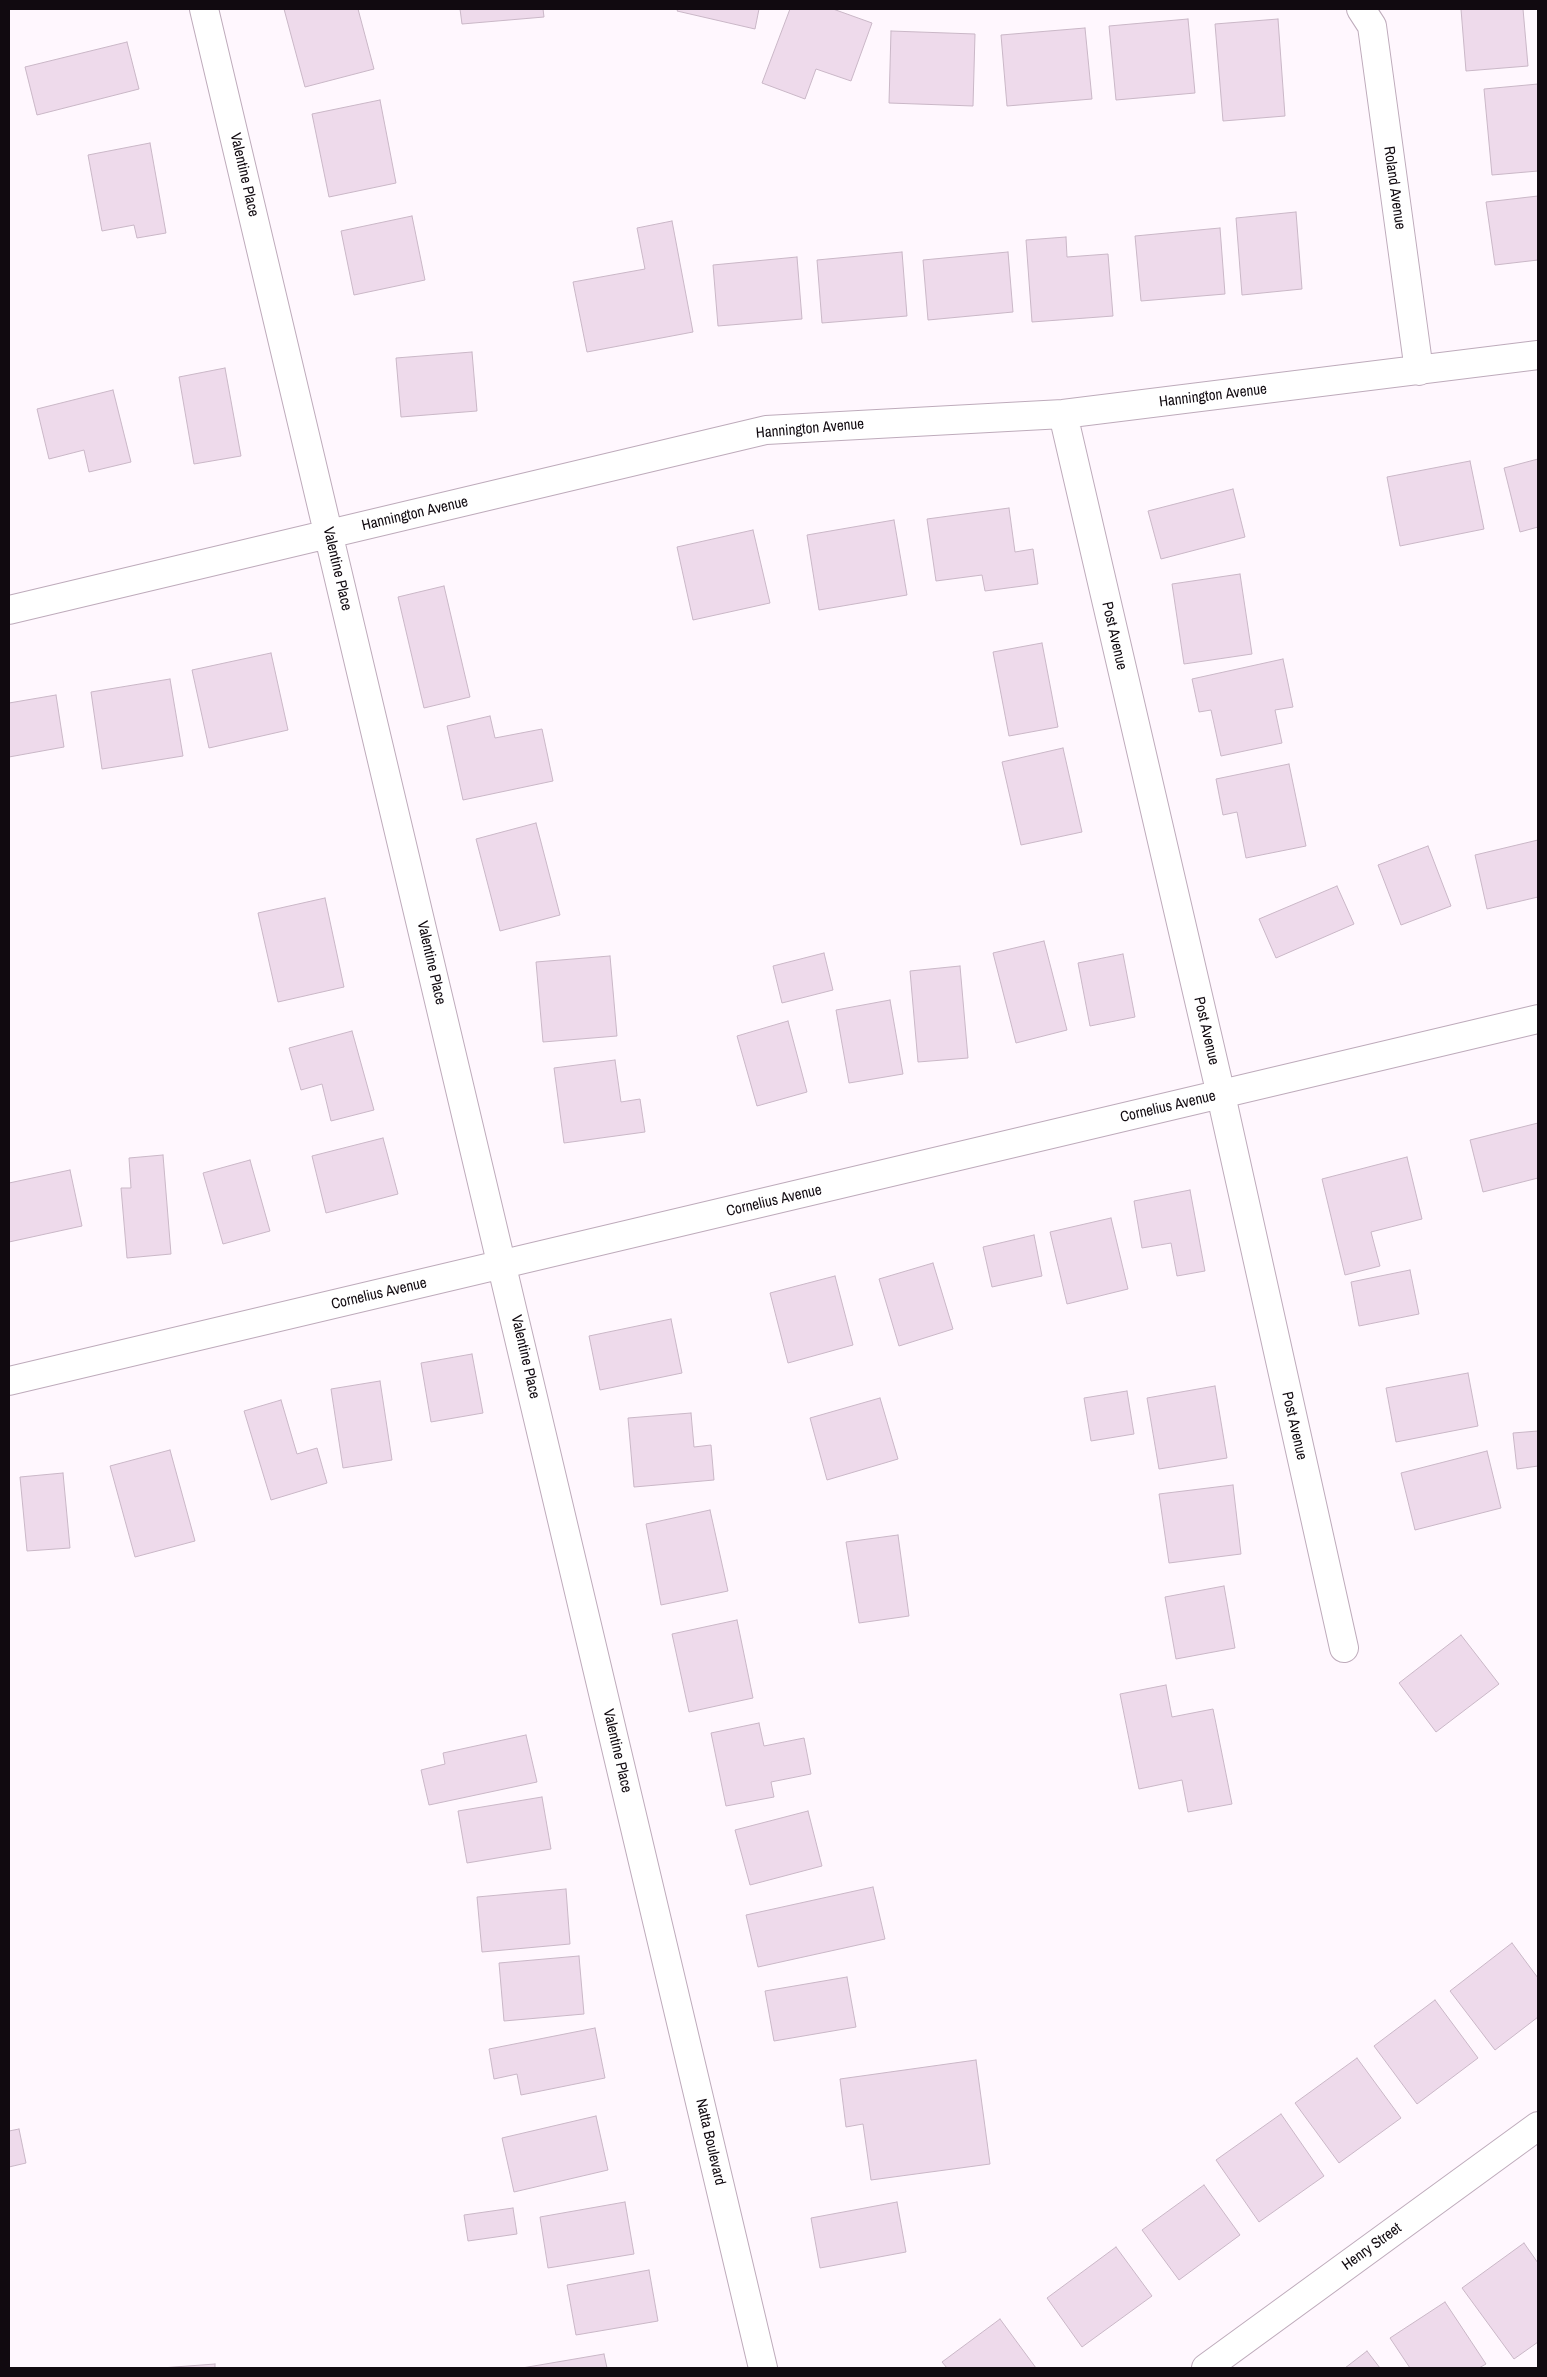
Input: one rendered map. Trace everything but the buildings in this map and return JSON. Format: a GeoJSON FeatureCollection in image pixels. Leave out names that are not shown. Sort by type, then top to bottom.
{"type":"FeatureCollection","features":[{"type":"Feature","properties":{"kind":"street","name":"Valentine Place"},"geometry":{"type":"LineString","coordinates":[[204,9],[503,1264],[656,1917]]}},
{"type":"Feature","properties":{"kind":"street","name":"Roland Avenue"},"geometry":{"type":"LineString","coordinates":[[1361,9],[1372,26],[1419,371]]}},
{"type":"Feature","properties":{"kind":"street","name":"Hannington Avenue"},"geometry":{"type":"LineString","coordinates":[[9,610],[766,430],[1063,414],[1538,356]]}},
{"type":"Feature","properties":{"kind":"street","name":"Post Avenue"},"geometry":{"type":"LineString","coordinates":[[1063,414],[1221,1095],[1344,1648]]}},
{"type":"Feature","properties":{"kind":"street","name":"Cornelius Avenue"},"geometry":{"type":"LineString","coordinates":[[9,1381],[1538,1019]]}},
{"type":"Feature","properties":{"kind":"street","name":"Natta Boulevard"},"geometry":{"type":"LineString","coordinates":[[656,1917],[763,2368]]}},
{"type":"Feature","properties":{"kind":"street","name":"Henry Street"},"geometry":{"type":"LineString","coordinates":[[1206,2368],[1538,2126]]}}]}
